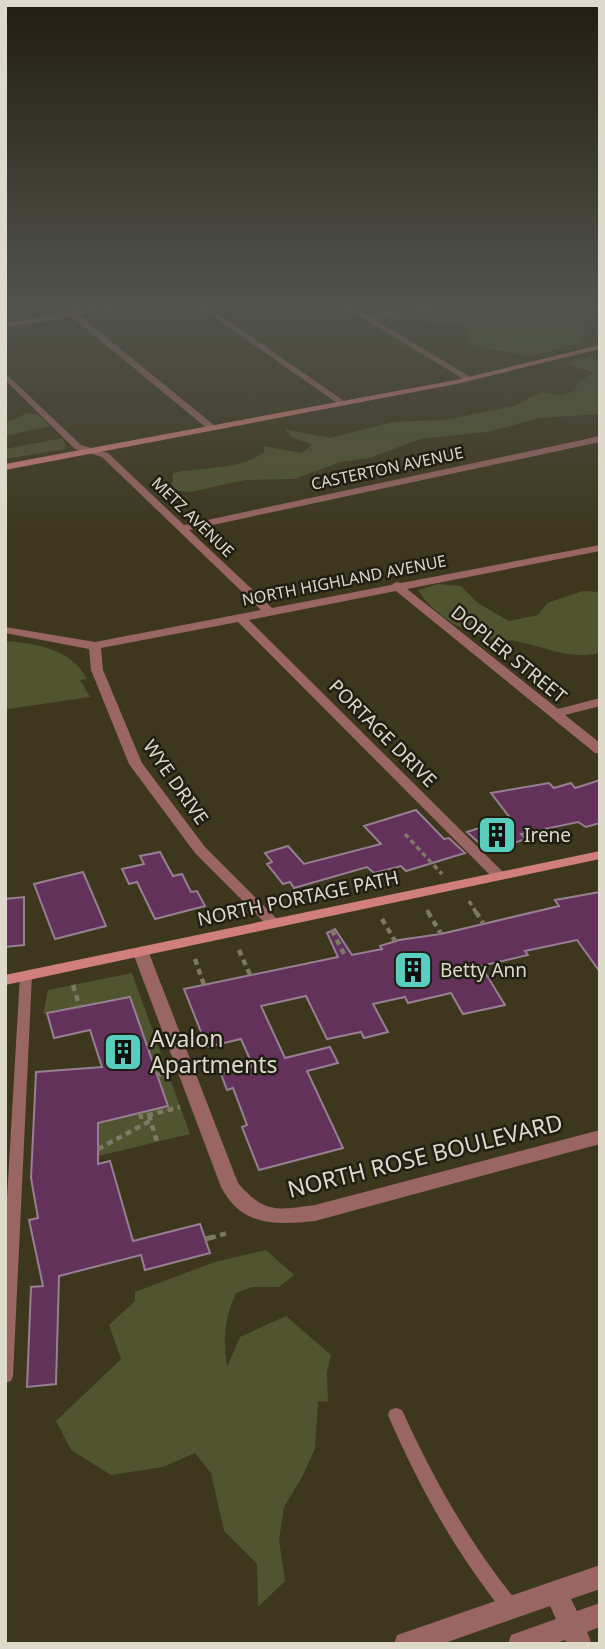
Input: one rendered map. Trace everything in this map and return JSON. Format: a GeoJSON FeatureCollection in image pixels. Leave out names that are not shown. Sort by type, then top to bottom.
{"type":"FeatureCollection","features":[{"type":"Feature","properties":{"kind":"main road"},"geometry":{"type":"LineString","coordinates":[[5,467],[465,380]]}},
{"type":"Feature","properties":{"kind":"main road","name":"NORTH PORTAGE PATH"},"geometry":{"type":"LineString","coordinates":[[5,980],[600,855]]}},
{"type":"Feature","properties":{"kind":"street","name":"METZ AVENUE"},"geometry":{"type":"LineString","coordinates":[[10,380],[78,447],[105,455],[268,611]]}},
{"type":"Feature","properties":{"kind":"street"},"geometry":{"type":"LineString","coordinates":[[153,380],[212,428]]}},
{"type":"Feature","properties":{"kind":"street"},"geometry":{"type":"LineString","coordinates":[[309,380],[343,403]]}},
{"type":"Feature","properties":{"kind":"street","name":"CASTERTON AVENUE"},"geometry":{"type":"LineString","coordinates":[[182,528],[600,439]]}},
{"type":"Feature","properties":{"kind":"street","name":"NORTH HIGHLAND AVENUE"},"geometry":{"type":"LineString","coordinates":[[95,646],[396,585],[600,548]]}},
{"type":"Feature","properties":{"kind":"street","name":"DOPLER STREET"},"geometry":{"type":"LineString","coordinates":[[396,585],[600,750]]}},
{"type":"Feature","properties":{"kind":"street","name":"PORTAGE DRIVE"},"geometry":{"type":"LineString","coordinates":[[240,617],[499,876]]}},
{"type":"Feature","properties":{"kind":"street"},"geometry":{"type":"LineString","coordinates":[[5,630],[95,646]]}},
{"type":"Feature","properties":{"kind":"street","name":"WYE DRIVE"},"geometry":{"type":"LineString","coordinates":[[95,646],[97,670],[136,764],[200,850],[272,922]]}},
{"type":"Feature","properties":{"kind":"street"},"geometry":{"type":"LineString","coordinates":[[555,715],[600,702]]}},
{"type":"Feature","properties":{"kind":"street","name":"NORTH ROSE BOULEVARD"},"geometry":{"type":"LineString","coordinates":[[141,953],[230,1187],[243,1205],[256,1213],[277,1217],[315,1213],[600,1137]]}},
{"type":"Feature","properties":{"kind":"street"},"geometry":{"type":"LineString","coordinates":[[406,1644],[600,1577]]}},
{"type":"Feature","properties":{"kind":"street"},"geometry":{"type":"LineString","coordinates":[[555,1592],[575,1634]]}},
{"type":"Feature","properties":{"kind":"street"},"geometry":{"type":"LineString","coordinates":[[520,1644],[575,1634],[600,1615]]}},
{"type":"Feature","properties":{"kind":"lane"},"geometry":{"type":"LineString","coordinates":[[5,1376],[26,975]]}},
{"type":"Feature","properties":{"kind":"lane"},"geometry":{"type":"LineString","coordinates":[[396,1415],[414,1459],[449,1526],[482,1574],[511,1608]]}},
{"type":"Feature","properties":{"kind":"path"},"geometry":{"type":"LineString","coordinates":[[405,834],[442,874]]}},
{"type":"Feature","properties":{"kind":"path"},"geometry":{"type":"LineString","coordinates":[[469,901],[483,923]]}},
{"type":"Feature","properties":{"kind":"path"},"geometry":{"type":"LineString","coordinates":[[427,910],[441,934]]}},
{"type":"Feature","properties":{"kind":"path"},"geometry":{"type":"LineString","coordinates":[[382,919],[395,941]]}},
{"type":"Feature","properties":{"kind":"path"},"geometry":{"type":"LineString","coordinates":[[332,930],[344,954]]}},
{"type":"Feature","properties":{"kind":"path"},"geometry":{"type":"LineString","coordinates":[[239,950],[251,976]]}},
{"type":"Feature","properties":{"kind":"path"},"geometry":{"type":"LineString","coordinates":[[194,959],[204,985]]}},
{"type":"Feature","properties":{"kind":"path"},"geometry":{"type":"LineString","coordinates":[[73,985],[80,1008]]}},
{"type":"Feature","properties":{"kind":"path"},"geometry":{"type":"LineString","coordinates":[[157,1075],[168,1073]]}},
{"type":"Feature","properties":{"kind":"path"},"geometry":{"type":"LineString","coordinates":[[98,1149],[149,1118],[180,1107]]}},
{"type":"Feature","properties":{"kind":"path"},"geometry":{"type":"LineString","coordinates":[[140,1113],[149,1118]]}},
{"type":"Feature","properties":{"kind":"path"},"geometry":{"type":"LineString","coordinates":[[149,1118],[157,1142]]}},
{"type":"Feature","properties":{"kind":"path"},"geometry":{"type":"LineString","coordinates":[[205,1239],[227,1233]]}},
{"type":"Feature","properties":{"kind":"green space"},"geometry":{"type":"Polygon","coordinates":[[[582,380],[600,380],[600,414],[540,418],[487,432],[420,439],[370,458],[341,462],[294,479],[245,480],[190,492],[172,490],[173,473],[245,462],[265,451],[263,446],[302,453],[312,444],[293,438],[284,429],[330,438],[392,422],[445,420],[515,406],[541,392],[560,395],[575,391],[577,383],[582,380]]]}},
{"type":"Feature","properties":{"kind":"green space"},"geometry":{"type":"Polygon","coordinates":[[[27,413],[39,415],[50,426],[5,436],[5,423],[27,413]]]}},
{"type":"Feature","properties":{"kind":"green space"},"geometry":{"type":"Polygon","coordinates":[[[63,438],[66,449],[5,459],[5,449],[63,438]]]}},
{"type":"Feature","properties":{"kind":"green space"},"geometry":{"type":"Polygon","coordinates":[[[438,584],[461,586],[478,603],[509,621],[538,615],[547,603],[583,591],[600,592],[600,653],[567,654],[512,640],[494,640],[473,633],[441,615],[418,590],[438,584]]]}},
{"type":"Feature","properties":{"kind":"green space"},"geometry":{"type":"Polygon","coordinates":[[[5,641],[40,646],[62,654],[80,669],[87,679],[80,680],[90,697],[8,709],[5,704],[5,641]]]}},
{"type":"Feature","properties":{"kind":"green space"},"geometry":{"type":"Polygon","coordinates":[[[132,973],[190,1134],[98,1156],[92,1068],[102,1066],[115,1119],[168,1106],[130,997],[43,1014],[48,990],[132,973]]]}},
{"type":"Feature","properties":{"kind":"green space"},"geometry":{"type":"Polygon","coordinates":[[[266,1250],[294,1275],[279,1287],[252,1287],[236,1293],[226,1329],[227,1367],[240,1337],[286,1316],[331,1355],[327,1372],[328,1402],[318,1401],[315,1449],[284,1507],[279,1540],[285,1581],[258,1607],[257,1564],[224,1531],[211,1473],[195,1453],[163,1467],[111,1475],[71,1450],[56,1421],[121,1359],[109,1325],[135,1301],[135,1292],[215,1262],[266,1250]]]}},
{"type":"Feature","properties":{"kind":"building"},"geometry":{"type":"Polygon","coordinates":[[[600,780],[600,823],[586,827],[578,822],[521,834],[526,839],[488,851],[467,832],[510,818],[491,793],[549,783],[554,788],[571,783],[575,788],[600,780]]]}},
{"type":"Feature","properties":{"kind":"building"},"geometry":{"type":"Polygon","coordinates":[[[416,810],[444,839],[449,838],[465,853],[406,871],[401,866],[374,873],[367,867],[294,888],[290,882],[283,884],[267,864],[272,862],[265,853],[288,846],[304,864],[381,844],[364,826],[416,810]]]}},
{"type":"Feature","properties":{"kind":"building"},"geometry":{"type":"Polygon","coordinates":[[[160,852],[173,876],[182,874],[191,892],[197,891],[205,906],[155,919],[137,882],[129,884],[122,869],[144,864],[140,856],[160,852]]]}},
{"type":"Feature","properties":{"kind":"building"},"geometry":{"type":"Polygon","coordinates":[[[83,872],[106,926],[55,939],[34,884],[83,872]]]}},
{"type":"Feature","properties":{"kind":"building"},"geometry":{"type":"Polygon","coordinates":[[[600,892],[600,972],[577,940],[525,951],[528,955],[481,966],[505,1005],[463,1014],[451,993],[408,1003],[405,997],[373,1004],[388,1032],[364,1038],[361,1032],[327,1039],[306,996],[261,1006],[285,1058],[330,1047],[338,1063],[307,1071],[343,1148],[259,1170],[242,1127],[247,1125],[233,1088],[227,1090],[221,1074],[253,1066],[241,1039],[207,1047],[184,989],[338,957],[327,933],[335,929],[352,955],[382,949],[380,946],[399,940],[441,934],[559,906],[555,900],[600,892]]]}},
{"type":"Feature","properties":{"kind":"building"},"geometry":{"type":"Polygon","coordinates":[[[24,897],[24,945],[5,947],[5,899],[24,897]]]}},
{"type":"Feature","properties":{"kind":"building"},"geometry":{"type":"Polygon","coordinates":[[[130,997],[168,1106],[98,1123],[98,1164],[110,1161],[133,1241],[200,1224],[210,1253],[145,1270],[141,1255],[59,1276],[56,1384],[27,1387],[31,1287],[43,1286],[29,1220],[38,1218],[31,1178],[36,1072],[102,1067],[90,1030],[54,1038],[47,1013],[130,997]]]}},
{"type":"Feature","properties":{"kind":"place","name":"Irene"},"geometry":{"type":"Point","coordinates":[497,835]}},
{"type":"Feature","properties":{"kind":"place","name":"Betty Ann"},"geometry":{"type":"Point","coordinates":[413,970]}},
{"type":"Feature","properties":{"kind":"place","name":"Avalon Apartments"},"geometry":{"type":"Point","coordinates":[123,1052]}}]}
